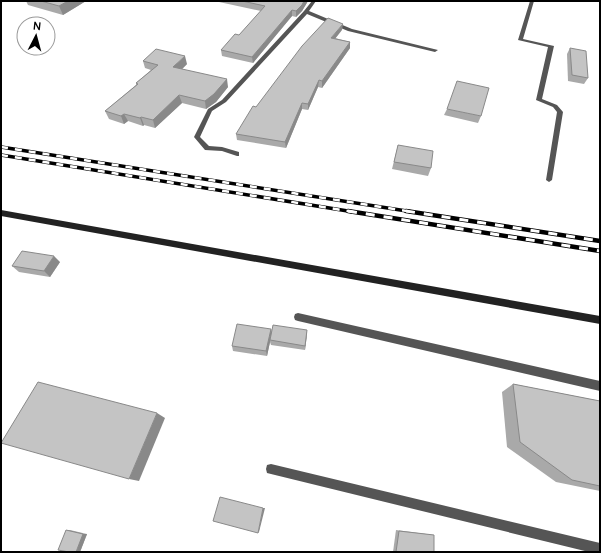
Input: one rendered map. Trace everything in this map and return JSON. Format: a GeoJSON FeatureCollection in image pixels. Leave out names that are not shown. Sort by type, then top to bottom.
{"type":"FeatureCollection","features":[{"type":"Feature","properties":{"kind":"main road"},"geometry":{"type":"LineString","coordinates":[[1,213],[600,320]]}},
{"type":"Feature","properties":{"kind":"street"},"geometry":{"type":"LineString","coordinates":[[237,154],[222,149],[207,148],[197,137],[210,110],[224,101],[306,12],[314,1]]}},
{"type":"Feature","properties":{"kind":"street"},"geometry":{"type":"LineString","coordinates":[[532,1],[520,40],[551,46],[539,100],[555,106],[560,112],[549,180]]}},
{"type":"Feature","properties":{"kind":"street"},"geometry":{"type":"LineString","coordinates":[[306,12],[350,30],[435,50]]}},
{"type":"Feature","properties":{"kind":"street"},"geometry":{"type":"LineString","coordinates":[[298,317],[600,386]]}},
{"type":"Feature","properties":{"kind":"street"},"geometry":{"type":"LineString","coordinates":[[271,469],[600,549]]}},
{"type":"Feature","properties":{"kind":"building"},"geometry":{"type":"Polygon","coordinates":[[[41,1],[68,1],[59,6],[41,1]]]}},
{"type":"Feature","properties":{"kind":"building"},"geometry":{"type":"Polygon","coordinates":[[[242,1],[304,1],[296,11],[292,10],[252,57],[221,50],[235,34],[239,35],[265,6],[242,1]]]}},
{"type":"Feature","properties":{"kind":"building"},"geometry":{"type":"Polygon","coordinates":[[[328,18],[343,24],[331,38],[350,42],[322,81],[319,80],[308,104],[302,103],[285,142],[236,134],[253,106],[256,107],[302,46],[328,18]]]}},
{"type":"Feature","properties":{"kind":"building"},"geometry":{"type":"Polygon","coordinates":[[[570,48],[586,51],[588,78],[572,75],[570,48]]]}},
{"type":"Feature","properties":{"kind":"building"},"geometry":{"type":"Polygon","coordinates":[[[156,49],[185,56],[173,67],[227,79],[214,94],[205,101],[179,95],[153,120],[124,114],[121,116],[105,111],[138,84],[136,83],[158,65],[143,61],[156,49]]]}},
{"type":"Feature","properties":{"kind":"building"},"geometry":{"type":"Polygon","coordinates":[[[457,81],[489,88],[481,116],[447,109],[457,81]]]}},
{"type":"Feature","properties":{"kind":"building"},"geometry":{"type":"Polygon","coordinates":[[[398,145],[433,151],[431,168],[394,162],[398,145]]]}},
{"type":"Feature","properties":{"kind":"building"},"geometry":{"type":"Polygon","coordinates":[[[22,251],[54,256],[44,271],[12,266],[22,251]]]}},
{"type":"Feature","properties":{"kind":"building"},"geometry":{"type":"Polygon","coordinates":[[[237,324],[271,329],[266,351],[232,346],[237,324]]]}},
{"type":"Feature","properties":{"kind":"building"},"geometry":{"type":"Polygon","coordinates":[[[273,325],[307,330],[305,346],[270,340],[273,325]]]}},
{"type":"Feature","properties":{"kind":"building"},"geometry":{"type":"Polygon","coordinates":[[[38,382],[157,413],[129,479],[1,443],[38,382]]]}},
{"type":"Feature","properties":{"kind":"building"},"geometry":{"type":"Polygon","coordinates":[[[513,384],[600,401],[600,486],[572,480],[520,442],[513,384]]]}},
{"type":"Feature","properties":{"kind":"building"},"geometry":{"type":"Polygon","coordinates":[[[220,497],[263,508],[258,533],[213,521],[220,497]]]}},
{"type":"Feature","properties":{"kind":"building"},"geometry":{"type":"Polygon","coordinates":[[[66,530],[83,534],[76,552],[58,550],[66,530]]]}},
{"type":"Feature","properties":{"kind":"building"},"geometry":{"type":"Polygon","coordinates":[[[399,531],[434,535],[434,552],[396,552],[399,531]]]}},
{"type":"Feature","properties":{"kind":"railway"},"geometry":{"type":"LineString","coordinates":[[1,147],[413,212]]}},
{"type":"Feature","properties":{"kind":"railway"},"geometry":{"type":"LineString","coordinates":[[1,155],[354,212]]}},
{"type":"Feature","properties":{"kind":"railway"},"geometry":{"type":"LineString","coordinates":[[348,211],[600,251]]}},
{"type":"Feature","properties":{"kind":"railway"},"geometry":{"type":"LineString","coordinates":[[406,211],[600,241]]}}]}
